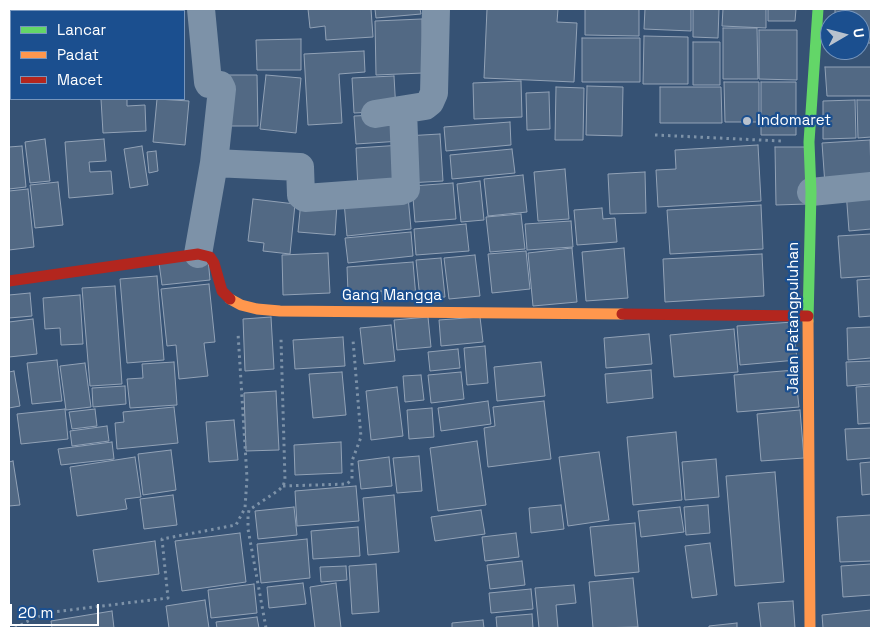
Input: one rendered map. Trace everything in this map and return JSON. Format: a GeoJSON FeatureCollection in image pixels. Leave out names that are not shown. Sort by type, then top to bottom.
{"type":"FeatureCollection","features":[{"type":"Feature","properties":{"kind":"street"},"geometry":{"type":"LineString","coordinates":[[9,282],[198,254],[214,163],[222,89],[220,85],[208,82],[201,9]]}},
{"type":"Feature","properties":{"kind":"street"},"geometry":{"type":"LineString","coordinates":[[375,114],[425,106],[430,102],[434,92],[436,9]]}},
{"type":"Feature","properties":{"kind":"street","name":"Jalan Patangpuluhan"},"geometry":{"type":"LineString","coordinates":[[810,628],[808,316],[811,192],[810,142],[818,9]]}},
{"type":"Feature","properties":{"kind":"street"},"geometry":{"type":"LineString","coordinates":[[214,163],[300,167],[301,195],[305,198],[401,192],[406,189],[403,110]]}},
{"type":"Feature","properties":{"kind":"street"},"geometry":{"type":"LineString","coordinates":[[811,192],[871,186]]}},
{"type":"Feature","properties":{"kind":"street","name":"Gang Mangga"},"geometry":{"type":"LineString","coordinates":[[198,254],[210,257],[214,263],[222,291],[241,305],[280,311],[808,316]]}},
{"type":"Feature","properties":{"kind":"path"},"geometry":{"type":"LineString","coordinates":[[655,135],[810,142]]}},
{"type":"Feature","properties":{"kind":"path"},"geometry":{"type":"LineString","coordinates":[[15,628],[32,619],[52,612],[168,598],[162,539],[236,525],[245,508],[247,478],[238,343],[238,315],[241,305]]}},
{"type":"Feature","properties":{"kind":"path"},"geometry":{"type":"LineString","coordinates":[[280,311],[285,474],[283,486]]}},
{"type":"Feature","properties":{"kind":"path"},"geometry":{"type":"LineString","coordinates":[[266,628],[248,530],[249,510],[283,486],[347,484],[352,479],[352,461],[361,437],[350,311]]}},
{"type":"Feature","properties":{"kind":"building"},"geometry":{"type":"Polygon","coordinates":[[[134,9],[162,9],[162,10],[134,9]]]}},
{"type":"Feature","properties":{"kind":"building"},"geometry":{"type":"Polygon","coordinates":[[[308,9],[371,9],[373,37],[326,40],[325,26],[310,28],[308,9]]]}},
{"type":"Feature","properties":{"kind":"building"},"geometry":{"type":"Polygon","coordinates":[[[375,9],[420,9],[421,14],[376,18],[375,9]]]}},
{"type":"Feature","properties":{"kind":"building"},"geometry":{"type":"Polygon","coordinates":[[[487,9],[558,9],[557,22],[577,23],[574,82],[484,78],[487,9]]]}},
{"type":"Feature","properties":{"kind":"building"},"geometry":{"type":"Polygon","coordinates":[[[585,9],[639,9],[639,36],[585,35],[585,9]]]}},
{"type":"Feature","properties":{"kind":"building"},"geometry":{"type":"Polygon","coordinates":[[[645,9],[691,9],[691,31],[644,29],[645,9]]]}},
{"type":"Feature","properties":{"kind":"building"},"geometry":{"type":"Polygon","coordinates":[[[693,9],[719,9],[718,38],[693,37],[693,9]]]}},
{"type":"Feature","properties":{"kind":"building"},"geometry":{"type":"Polygon","coordinates":[[[723,9],[766,9],[766,28],[722,26],[723,9]]]}},
{"type":"Feature","properties":{"kind":"building"},"geometry":{"type":"Polygon","coordinates":[[[768,9],[796,9],[795,21],[768,21],[768,9]]]}},
{"type":"Feature","properties":{"kind":"building"},"geometry":{"type":"Polygon","coordinates":[[[871,9],[871,43],[870,10],[835,10],[871,9]]]}},
{"type":"Feature","properties":{"kind":"building"},"geometry":{"type":"Polygon","coordinates":[[[422,19],[423,73],[376,75],[375,21],[422,19]]]}},
{"type":"Feature","properties":{"kind":"building"},"geometry":{"type":"Polygon","coordinates":[[[723,28],[757,28],[758,79],[723,79],[723,28]]]}},
{"type":"Feature","properties":{"kind":"building"},"geometry":{"type":"Polygon","coordinates":[[[759,30],[797,30],[797,80],[759,79],[759,30]]]}},
{"type":"Feature","properties":{"kind":"building"},"geometry":{"type":"Polygon","coordinates":[[[644,36],[688,37],[688,84],[643,84],[644,36]]]}},
{"type":"Feature","properties":{"kind":"building"},"geometry":{"type":"Polygon","coordinates":[[[582,38],[640,38],[640,82],[582,82],[582,38]]]}},
{"type":"Feature","properties":{"kind":"building"},"geometry":{"type":"Polygon","coordinates":[[[301,39],[301,70],[257,70],[256,40],[301,39]]]}},
{"type":"Feature","properties":{"kind":"building"},"geometry":{"type":"Polygon","coordinates":[[[693,42],[720,42],[720,85],[693,85],[693,42]]]}},
{"type":"Feature","properties":{"kind":"building"},"geometry":{"type":"Polygon","coordinates":[[[364,51],[365,72],[339,74],[342,123],[308,125],[304,54],[364,51]]]}},
{"type":"Feature","properties":{"kind":"building"},"geometry":{"type":"Polygon","coordinates":[[[825,67],[871,67],[871,96],[827,96],[825,67]]]}},
{"type":"Feature","properties":{"kind":"building"},"geometry":{"type":"Polygon","coordinates":[[[222,75],[257,75],[258,126],[223,126],[222,75]]]}},
{"type":"Feature","properties":{"kind":"building"},"geometry":{"type":"Polygon","coordinates":[[[266,75],[301,78],[296,133],[260,129],[266,75]]]}},
{"type":"Feature","properties":{"kind":"building"},"geometry":{"type":"Polygon","coordinates":[[[394,76],[396,111],[354,113],[352,78],[394,76]]]}},
{"type":"Feature","properties":{"kind":"building"},"geometry":{"type":"Polygon","coordinates":[[[521,81],[522,117],[474,119],[473,83],[521,81]]]}},
{"type":"Feature","properties":{"kind":"building"},"geometry":{"type":"Polygon","coordinates":[[[724,82],[759,82],[759,122],[725,122],[724,82]]]}},
{"type":"Feature","properties":{"kind":"building"},"geometry":{"type":"Polygon","coordinates":[[[761,82],[796,82],[796,135],[761,135],[761,82]]]}},
{"type":"Feature","properties":{"kind":"building"},"geometry":{"type":"Polygon","coordinates":[[[587,86],[623,87],[622,136],[586,135],[587,86]]]}},
{"type":"Feature","properties":{"kind":"building"},"geometry":{"type":"Polygon","coordinates":[[[556,87],[584,88],[583,140],[555,140],[556,87]]]}},
{"type":"Feature","properties":{"kind":"building"},"geometry":{"type":"Polygon","coordinates":[[[660,87],[721,87],[722,123],[660,123],[660,87]]]}},
{"type":"Feature","properties":{"kind":"building"},"geometry":{"type":"Polygon","coordinates":[[[549,92],[550,129],[527,130],[526,93],[549,92]]]}},
{"type":"Feature","properties":{"kind":"building"},"geometry":{"type":"Polygon","coordinates":[[[101,100],[127,100],[127,106],[145,105],[146,131],[103,133],[101,100]]]}},
{"type":"Feature","properties":{"kind":"building"},"geometry":{"type":"Polygon","coordinates":[[[157,100],[189,101],[185,145],[153,142],[157,100]]]}},
{"type":"Feature","properties":{"kind":"building"},"geometry":{"type":"Polygon","coordinates":[[[855,100],[856,138],[823,139],[823,101],[855,100]]]}},
{"type":"Feature","properties":{"kind":"building"},"geometry":{"type":"Polygon","coordinates":[[[857,100],[871,100],[871,137],[858,138],[857,100]]]}},
{"type":"Feature","properties":{"kind":"building"},"geometry":{"type":"Polygon","coordinates":[[[400,114],[401,141],[356,144],[354,116],[400,114]]]}},
{"type":"Feature","properties":{"kind":"building"},"geometry":{"type":"Polygon","coordinates":[[[510,122],[511,145],[446,151],[444,127],[510,122]]]}},
{"type":"Feature","properties":{"kind":"building"},"geometry":{"type":"Polygon","coordinates":[[[440,134],[443,181],[408,183],[405,136],[440,134]]]}},
{"type":"Feature","properties":{"kind":"building"},"geometry":{"type":"Polygon","coordinates":[[[45,139],[50,181],[30,183],[25,142],[45,139]]]}},
{"type":"Feature","properties":{"kind":"building"},"geometry":{"type":"Polygon","coordinates":[[[104,139],[106,161],[89,162],[90,172],[111,171],[113,194],[69,198],[65,142],[104,139]]]}},
{"type":"Feature","properties":{"kind":"building"},"geometry":{"type":"Polygon","coordinates":[[[870,140],[871,174],[825,185],[822,143],[870,140]]]}},
{"type":"Feature","properties":{"kind":"building"},"geometry":{"type":"Polygon","coordinates":[[[402,145],[404,187],[358,189],[356,148],[402,145]]]}},
{"type":"Feature","properties":{"kind":"building"},"geometry":{"type":"Polygon","coordinates":[[[758,145],[761,201],[658,207],[656,170],[676,169],[675,150],[758,145]]]}},
{"type":"Feature","properties":{"kind":"building"},"geometry":{"type":"Polygon","coordinates":[[[22,146],[26,187],[9,189],[9,147],[22,146]]]}},
{"type":"Feature","properties":{"kind":"building"},"geometry":{"type":"Polygon","coordinates":[[[142,146],[148,185],[130,188],[124,149],[142,146]]]}},
{"type":"Feature","properties":{"kind":"building"},"geometry":{"type":"Polygon","coordinates":[[[775,147],[807,147],[807,204],[776,205],[775,147]]]}},
{"type":"Feature","properties":{"kind":"building"},"geometry":{"type":"Polygon","coordinates":[[[512,149],[515,173],[452,179],[450,155],[512,149]]]}},
{"type":"Feature","properties":{"kind":"building"},"geometry":{"type":"Polygon","coordinates":[[[156,151],[158,171],[149,173],[147,152],[156,151]]]}},
{"type":"Feature","properties":{"kind":"building"},"geometry":{"type":"Polygon","coordinates":[[[565,169],[569,219],[538,221],[534,172],[565,169]]]}},
{"type":"Feature","properties":{"kind":"building"},"geometry":{"type":"Polygon","coordinates":[[[645,172],[646,213],[610,214],[608,174],[645,172]]]}},
{"type":"Feature","properties":{"kind":"building"},"geometry":{"type":"Polygon","coordinates":[[[523,175],[527,212],[488,216],[484,179],[523,175]]]}},
{"type":"Feature","properties":{"kind":"building"},"geometry":{"type":"Polygon","coordinates":[[[480,181],[484,220],[461,222],[457,184],[480,181]]]}},
{"type":"Feature","properties":{"kind":"building"},"geometry":{"type":"Polygon","coordinates":[[[58,182],[63,225],[35,228],[30,185],[58,182]]]}},
{"type":"Feature","properties":{"kind":"building"},"geometry":{"type":"Polygon","coordinates":[[[453,183],[456,219],[415,222],[412,186],[453,183]]]}},
{"type":"Feature","properties":{"kind":"building"},"geometry":{"type":"Polygon","coordinates":[[[28,189],[34,247],[9,250],[9,191],[28,189]]]}},
{"type":"Feature","properties":{"kind":"building"},"geometry":{"type":"Polygon","coordinates":[[[871,189],[871,229],[849,231],[846,191],[871,189]]]}},
{"type":"Feature","properties":{"kind":"building"},"geometry":{"type":"Polygon","coordinates":[[[408,196],[411,229],[347,236],[344,202],[408,196]]]}},
{"type":"Feature","properties":{"kind":"building"},"geometry":{"type":"Polygon","coordinates":[[[253,199],[295,204],[290,254],[263,251],[264,243],[248,241],[253,199]]]}},
{"type":"Feature","properties":{"kind":"building"},"geometry":{"type":"Polygon","coordinates":[[[301,201],[337,204],[335,235],[298,232],[301,201]]]}},
{"type":"Feature","properties":{"kind":"building"},"geometry":{"type":"Polygon","coordinates":[[[761,205],[763,249],[670,254],[667,210],[761,205]]]}},
{"type":"Feature","properties":{"kind":"building"},"geometry":{"type":"Polygon","coordinates":[[[602,208],[603,219],[615,218],[617,242],[577,245],[574,210],[602,208]]]}},
{"type":"Feature","properties":{"kind":"building"},"geometry":{"type":"Polygon","coordinates":[[[521,214],[525,249],[490,252],[486,217],[521,214]]]}},
{"type":"Feature","properties":{"kind":"building"},"geometry":{"type":"Polygon","coordinates":[[[571,221],[573,247],[527,250],[525,224],[571,221]]]}},
{"type":"Feature","properties":{"kind":"building"},"geometry":{"type":"Polygon","coordinates":[[[466,224],[469,251],[416,255],[414,229],[466,224]]]}},
{"type":"Feature","properties":{"kind":"building"},"geometry":{"type":"Polygon","coordinates":[[[411,232],[413,256],[348,263],[345,238],[411,232]]]}},
{"type":"Feature","properties":{"kind":"building"},"geometry":{"type":"Polygon","coordinates":[[[871,234],[871,276],[841,278],[838,236],[871,234]]]}},
{"type":"Feature","properties":{"kind":"building"},"geometry":{"type":"Polygon","coordinates":[[[572,248],[577,302],[533,306],[528,253],[572,248]]]}},
{"type":"Feature","properties":{"kind":"building"},"geometry":{"type":"Polygon","coordinates":[[[624,248],[628,298],[586,301],[582,252],[624,248]]]}},
{"type":"Feature","properties":{"kind":"building"},"geometry":{"type":"Polygon","coordinates":[[[526,251],[530,289],[492,293],[488,254],[526,251]]]}},
{"type":"Feature","properties":{"kind":"building"},"geometry":{"type":"Polygon","coordinates":[[[328,253],[330,293],[283,295],[282,255],[328,253]]]}},
{"type":"Feature","properties":{"kind":"building"},"geometry":{"type":"Polygon","coordinates":[[[762,254],[764,296],[665,302],[663,259],[762,254]]]}},
{"type":"Feature","properties":{"kind":"building"},"geometry":{"type":"Polygon","coordinates":[[[475,255],[480,296],[449,299],[444,258],[475,255]]]}},
{"type":"Feature","properties":{"kind":"building"},"geometry":{"type":"Polygon","coordinates":[[[208,258],[210,280],[162,285],[159,263],[208,258]]]}},
{"type":"Feature","properties":{"kind":"building"},"geometry":{"type":"Polygon","coordinates":[[[441,258],[445,297],[420,299],[416,260],[441,258]]]}},
{"type":"Feature","properties":{"kind":"building"},"geometry":{"type":"Polygon","coordinates":[[[413,262],[416,298],[383,301],[382,291],[348,293],[347,267],[413,262]]]}},
{"type":"Feature","properties":{"kind":"building"},"geometry":{"type":"Polygon","coordinates":[[[157,276],[164,360],[127,363],[120,279],[157,276]]]}},
{"type":"Feature","properties":{"kind":"building"},"geometry":{"type":"Polygon","coordinates":[[[871,279],[871,316],[859,317],[857,280],[871,279]]]}},
{"type":"Feature","properties":{"kind":"building"},"geometry":{"type":"Polygon","coordinates":[[[209,284],[215,342],[204,343],[208,376],[179,379],[176,345],[167,346],[161,289],[209,284]]]}},
{"type":"Feature","properties":{"kind":"building"},"geometry":{"type":"Polygon","coordinates":[[[115,286],[122,384],[90,386],[82,288],[115,286]]]}},
{"type":"Feature","properties":{"kind":"building"},"geometry":{"type":"Polygon","coordinates":[[[30,293],[32,316],[9,318],[9,295],[30,293]]]}},
{"type":"Feature","properties":{"kind":"building"},"geometry":{"type":"Polygon","coordinates":[[[80,295],[83,344],[61,345],[60,328],[45,329],[43,298],[80,295]]]}},
{"type":"Feature","properties":{"kind":"building"},"geometry":{"type":"Polygon","coordinates":[[[271,317],[274,369],[245,371],[243,319],[271,317]]]}},
{"type":"Feature","properties":{"kind":"building"},"geometry":{"type":"Polygon","coordinates":[[[428,317],[431,347],[397,350],[394,320],[428,317]]]}},
{"type":"Feature","properties":{"kind":"building"},"geometry":{"type":"Polygon","coordinates":[[[480,317],[483,342],[441,346],[439,320],[480,317]]]}},
{"type":"Feature","properties":{"kind":"building"},"geometry":{"type":"Polygon","coordinates":[[[33,319],[37,354],[9,357],[9,322],[33,319]]]}},
{"type":"Feature","properties":{"kind":"building"},"geometry":{"type":"Polygon","coordinates":[[[793,322],[797,360],[740,365],[737,326],[793,322]]]}},
{"type":"Feature","properties":{"kind":"building"},"geometry":{"type":"Polygon","coordinates":[[[391,325],[395,361],[364,364],[360,328],[391,325]]]}},
{"type":"Feature","properties":{"kind":"building"},"geometry":{"type":"Polygon","coordinates":[[[871,327],[871,358],[848,360],[847,328],[871,327]]]}},
{"type":"Feature","properties":{"kind":"building"},"geometry":{"type":"Polygon","coordinates":[[[734,329],[738,372],[674,377],[670,335],[734,329]]]}},
{"type":"Feature","properties":{"kind":"building"},"geometry":{"type":"Polygon","coordinates":[[[649,334],[652,364],[606,368],[604,338],[649,334]]]}},
{"type":"Feature","properties":{"kind":"building"},"geometry":{"type":"Polygon","coordinates":[[[343,337],[345,366],[295,369],[293,340],[343,337]]]}},
{"type":"Feature","properties":{"kind":"building"},"geometry":{"type":"Polygon","coordinates":[[[485,346],[488,383],[467,385],[464,348],[485,346]]]}},
{"type":"Feature","properties":{"kind":"building"},"geometry":{"type":"Polygon","coordinates":[[[458,349],[460,368],[430,371],[428,352],[458,349]]]}},
{"type":"Feature","properties":{"kind":"building"},"geometry":{"type":"Polygon","coordinates":[[[57,360],[62,401],[32,404],[27,363],[57,360]]]}},
{"type":"Feature","properties":{"kind":"building"},"geometry":{"type":"Polygon","coordinates":[[[871,361],[871,384],[847,386],[846,362],[871,361]]]}},
{"type":"Feature","properties":{"kind":"building"},"geometry":{"type":"Polygon","coordinates":[[[174,362],[177,405],[130,408],[127,379],[143,378],[142,364],[174,362]]]}},
{"type":"Feature","properties":{"kind":"building"},"geometry":{"type":"Polygon","coordinates":[[[541,362],[545,396],[497,401],[494,367],[541,362]]]}},
{"type":"Feature","properties":{"kind":"building"},"geometry":{"type":"Polygon","coordinates":[[[85,363],[91,407],[66,410],[60,366],[85,363]]]}},
{"type":"Feature","properties":{"kind":"building"},"geometry":{"type":"Polygon","coordinates":[[[651,370],[653,398],[607,403],[605,374],[651,370]]]}},
{"type":"Feature","properties":{"kind":"building"},"geometry":{"type":"Polygon","coordinates":[[[795,370],[799,407],[737,412],[734,375],[795,370]]]}},
{"type":"Feature","properties":{"kind":"building"},"geometry":{"type":"Polygon","coordinates":[[[14,371],[20,406],[9,408],[9,372],[14,371]]]}},
{"type":"Feature","properties":{"kind":"building"},"geometry":{"type":"Polygon","coordinates":[[[342,372],[346,415],[313,418],[309,374],[342,372]]]}},
{"type":"Feature","properties":{"kind":"building"},"geometry":{"type":"Polygon","coordinates":[[[461,372],[464,399],[431,403],[428,375],[461,372]]]}},
{"type":"Feature","properties":{"kind":"building"},"geometry":{"type":"Polygon","coordinates":[[[421,375],[424,400],[405,402],[403,376],[421,375]]]}},
{"type":"Feature","properties":{"kind":"building"},"geometry":{"type":"Polygon","coordinates":[[[125,386],[126,404],[93,407],[92,388],[125,386]]]}},
{"type":"Feature","properties":{"kind":"building"},"geometry":{"type":"Polygon","coordinates":[[[871,386],[871,423],[858,424],[856,387],[871,386]]]}},
{"type":"Feature","properties":{"kind":"building"},"geometry":{"type":"Polygon","coordinates":[[[397,387],[403,436],[371,440],[366,391],[397,387]]]}},
{"type":"Feature","properties":{"kind":"building"},"geometry":{"type":"Polygon","coordinates":[[[276,391],[279,450],[246,451],[244,393],[276,391]]]}},
{"type":"Feature","properties":{"kind":"building"},"geometry":{"type":"Polygon","coordinates":[[[488,401],[491,424],[441,431],[438,408],[488,401]]]}},
{"type":"Feature","properties":{"kind":"building"},"geometry":{"type":"Polygon","coordinates":[[[544,401],[551,459],[488,467],[484,428],[495,426],[493,407],[544,401]]]}},
{"type":"Feature","properties":{"kind":"building"},"geometry":{"type":"Polygon","coordinates":[[[174,407],[178,443],[117,449],[115,423],[124,422],[123,412],[174,407]]]}},
{"type":"Feature","properties":{"kind":"building"},"geometry":{"type":"Polygon","coordinates":[[[432,408],[434,437],[409,439],[407,410],[432,408]]]}},
{"type":"Feature","properties":{"kind":"building"},"geometry":{"type":"Polygon","coordinates":[[[65,409],[68,439],[21,444],[17,414],[65,409]]]}},
{"type":"Feature","properties":{"kind":"building"},"geometry":{"type":"Polygon","coordinates":[[[95,409],[97,426],[72,429],[69,412],[95,409]]]}},
{"type":"Feature","properties":{"kind":"building"},"geometry":{"type":"Polygon","coordinates":[[[800,410],[804,458],[761,461],[757,414],[800,410]]]}},
{"type":"Feature","properties":{"kind":"building"},"geometry":{"type":"Polygon","coordinates":[[[234,420],[238,460],[209,462],[206,422],[234,420]]]}},
{"type":"Feature","properties":{"kind":"building"},"geometry":{"type":"Polygon","coordinates":[[[107,426],[109,441],[72,446],[70,431],[107,426]]]}},
{"type":"Feature","properties":{"kind":"building"},"geometry":{"type":"Polygon","coordinates":[[[871,428],[871,458],[847,460],[845,429],[871,428]]]}},
{"type":"Feature","properties":{"kind":"building"},"geometry":{"type":"Polygon","coordinates":[[[676,432],[682,500],[633,505],[627,437],[676,432]]]}},
{"type":"Feature","properties":{"kind":"building"},"geometry":{"type":"Polygon","coordinates":[[[477,441],[486,505],[438,511],[430,448],[477,441]]]}},
{"type":"Feature","properties":{"kind":"building"},"geometry":{"type":"Polygon","coordinates":[[[112,442],[114,459],[61,465],[58,449],[112,442]]]}},
{"type":"Feature","properties":{"kind":"building"},"geometry":{"type":"Polygon","coordinates":[[[341,442],[342,473],[295,475],[294,445],[341,442]]]}},
{"type":"Feature","properties":{"kind":"building"},"geometry":{"type":"Polygon","coordinates":[[[171,450],[176,490],[143,495],[138,454],[171,450]]]}},
{"type":"Feature","properties":{"kind":"building"},"geometry":{"type":"Polygon","coordinates":[[[599,452],[609,520],[568,526],[559,457],[599,452]]]}},
{"type":"Feature","properties":{"kind":"building"},"geometry":{"type":"Polygon","coordinates":[[[419,456],[422,491],[397,493],[393,458],[419,456]]]}},
{"type":"Feature","properties":{"kind":"building"},"geometry":{"type":"Polygon","coordinates":[[[135,457],[141,497],[125,499],[127,509],[77,516],[70,467],[135,457]]]}},
{"type":"Feature","properties":{"kind":"building"},"geometry":{"type":"Polygon","coordinates":[[[389,457],[392,486],[361,489],[358,461],[389,457]]]}},
{"type":"Feature","properties":{"kind":"building"},"geometry":{"type":"Polygon","coordinates":[[[716,459],[719,497],[685,500],[682,462],[716,459]]]}},
{"type":"Feature","properties":{"kind":"building"},"geometry":{"type":"Polygon","coordinates":[[[13,461],[20,505],[9,506],[9,462],[13,461]]]}},
{"type":"Feature","properties":{"kind":"building"},"geometry":{"type":"Polygon","coordinates":[[[871,462],[871,494],[862,495],[860,463],[871,462]]]}},
{"type":"Feature","properties":{"kind":"building"},"geometry":{"type":"Polygon","coordinates":[[[775,472],[784,582],[735,586],[726,476],[775,472]]]}},
{"type":"Feature","properties":{"kind":"building"},"geometry":{"type":"Polygon","coordinates":[[[356,486],[359,521],[297,526],[295,491],[356,486]]]}},
{"type":"Feature","properties":{"kind":"building"},"geometry":{"type":"Polygon","coordinates":[[[173,495],[177,525],[144,529],[140,499],[173,495]]]}},
{"type":"Feature","properties":{"kind":"building"},"geometry":{"type":"Polygon","coordinates":[[[394,495],[399,552],[368,555],[363,498],[394,495]]]}},
{"type":"Feature","properties":{"kind":"building"},"geometry":{"type":"Polygon","coordinates":[[[561,505],[564,529],[531,533],[529,508],[561,505]]]}},
{"type":"Feature","properties":{"kind":"building"},"geometry":{"type":"Polygon","coordinates":[[[708,505],[710,533],[686,535],[684,507],[708,505]]]}},
{"type":"Feature","properties":{"kind":"building"},"geometry":{"type":"Polygon","coordinates":[[[294,507],[297,535],[258,539],[255,511],[294,507]]]}},
{"type":"Feature","properties":{"kind":"building"},"geometry":{"type":"Polygon","coordinates":[[[680,507],[684,532],[641,537],[638,511],[680,507]]]}},
{"type":"Feature","properties":{"kind":"building"},"geometry":{"type":"Polygon","coordinates":[[[481,510],[485,534],[435,541],[431,517],[481,510]]]}},
{"type":"Feature","properties":{"kind":"building"},"geometry":{"type":"Polygon","coordinates":[[[871,515],[871,561],[840,562],[837,517],[871,515]]]}},
{"type":"Feature","properties":{"kind":"building"},"geometry":{"type":"Polygon","coordinates":[[[635,523],[639,572],[595,576],[590,527],[635,523]]]}},
{"type":"Feature","properties":{"kind":"building"},"geometry":{"type":"Polygon","coordinates":[[[358,527],[360,556],[313,559],[311,531],[358,527]]]}},
{"type":"Feature","properties":{"kind":"building"},"geometry":{"type":"Polygon","coordinates":[[[240,533],[246,582],[182,591],[175,541],[240,533]]]}},
{"type":"Feature","properties":{"kind":"building"},"geometry":{"type":"Polygon","coordinates":[[[516,533],[519,557],[485,561],[482,537],[516,533]]]}},
{"type":"Feature","properties":{"kind":"building"},"geometry":{"type":"Polygon","coordinates":[[[307,539],[310,578],[261,583],[257,544],[307,539]]]}},
{"type":"Feature","properties":{"kind":"building"},"geometry":{"type":"Polygon","coordinates":[[[155,541],[159,574],[98,582],[93,550],[155,541]]]}},
{"type":"Feature","properties":{"kind":"building"},"geometry":{"type":"Polygon","coordinates":[[[710,543],[717,595],[692,598],[685,546],[710,543]]]}},
{"type":"Feature","properties":{"kind":"building"},"geometry":{"type":"Polygon","coordinates":[[[522,561],[525,585],[490,589],[487,565],[522,561]]]}},
{"type":"Feature","properties":{"kind":"building"},"geometry":{"type":"Polygon","coordinates":[[[376,564],[379,612],[352,614],[349,566],[376,564]]]}},
{"type":"Feature","properties":{"kind":"building"},"geometry":{"type":"Polygon","coordinates":[[[871,564],[871,595],[843,597],[841,566],[871,564]]]}},
{"type":"Feature","properties":{"kind":"building"},"geometry":{"type":"Polygon","coordinates":[[[346,566],[347,580],[321,582],[320,567],[346,566]]]}},
{"type":"Feature","properties":{"kind":"building"},"geometry":{"type":"Polygon","coordinates":[[[633,578],[638,627],[593,628],[589,582],[633,578]]]}},
{"type":"Feature","properties":{"kind":"building"},"geometry":{"type":"Polygon","coordinates":[[[303,583],[306,604],[269,608],[267,587],[303,583]]]}},
{"type":"Feature","properties":{"kind":"building"},"geometry":{"type":"Polygon","coordinates":[[[336,583],[341,628],[315,628],[310,587],[336,583]]]}},
{"type":"Feature","properties":{"kind":"building"},"geometry":{"type":"Polygon","coordinates":[[[254,584],[257,613],[211,618],[208,590],[254,584]]]}},
{"type":"Feature","properties":{"kind":"building"},"geometry":{"type":"Polygon","coordinates":[[[574,585],[576,603],[556,605],[558,628],[539,628],[535,588],[574,585]]]}},
{"type":"Feature","properties":{"kind":"building"},"geometry":{"type":"Polygon","coordinates":[[[531,589],[533,609],[491,613],[489,593],[531,589]]]}},
{"type":"Feature","properties":{"kind":"building"},"geometry":{"type":"Polygon","coordinates":[[[205,600],[209,628],[169,628],[166,606],[205,600]]]}},
{"type":"Feature","properties":{"kind":"building"},"geometry":{"type":"Polygon","coordinates":[[[793,601],[795,628],[761,628],[758,603],[793,601]]]}},
{"type":"Feature","properties":{"kind":"building"},"geometry":{"type":"Polygon","coordinates":[[[871,610],[871,628],[823,628],[822,615],[871,610]]]}},
{"type":"Feature","properties":{"kind":"building"},"geometry":{"type":"Polygon","coordinates":[[[112,611],[114,628],[52,628],[51,621],[112,611]]]}},
{"type":"Feature","properties":{"kind":"building"},"geometry":{"type":"Polygon","coordinates":[[[532,614],[533,628],[497,628],[496,617],[532,614]]]}},
{"type":"Feature","properties":{"kind":"building"},"geometry":{"type":"Polygon","coordinates":[[[257,617],[259,628],[217,628],[216,622],[257,617]]]}},
{"type":"Feature","properties":{"kind":"building"},"geometry":{"type":"Polygon","coordinates":[[[483,620],[484,628],[452,628],[452,623],[483,620]]]}},
{"type":"Feature","properties":{"kind":"building"},"geometry":{"type":"Polygon","coordinates":[[[737,623],[737,628],[709,628],[709,626],[737,623]]]}},
{"type":"Feature","properties":{"kind":"traffic: fast"},"geometry":{"type":"LineString","coordinates":[[808,321],[811,192],[809,142],[818,9]]}},
{"type":"Feature","properties":{"kind":"traffic: slow"},"geometry":{"type":"LineString","coordinates":[[230,299],[241,305],[257,309],[280,311],[622,314]]}},
{"type":"Feature","properties":{"kind":"traffic: slow"},"geometry":{"type":"LineString","coordinates":[[808,321],[810,628]]}},
{"type":"Feature","properties":{"kind":"traffic: jam"},"geometry":{"type":"LineString","coordinates":[[9,281],[198,254],[210,257],[214,263],[222,291],[230,299]]}},
{"type":"Feature","properties":{"kind":"traffic: jam"},"geometry":{"type":"LineString","coordinates":[[622,314],[808,316]]}},
{"type":"Feature","properties":{"kind":"place","name":"Indomaret"},"geometry":{"type":"Point","coordinates":[747,121]}}]}
